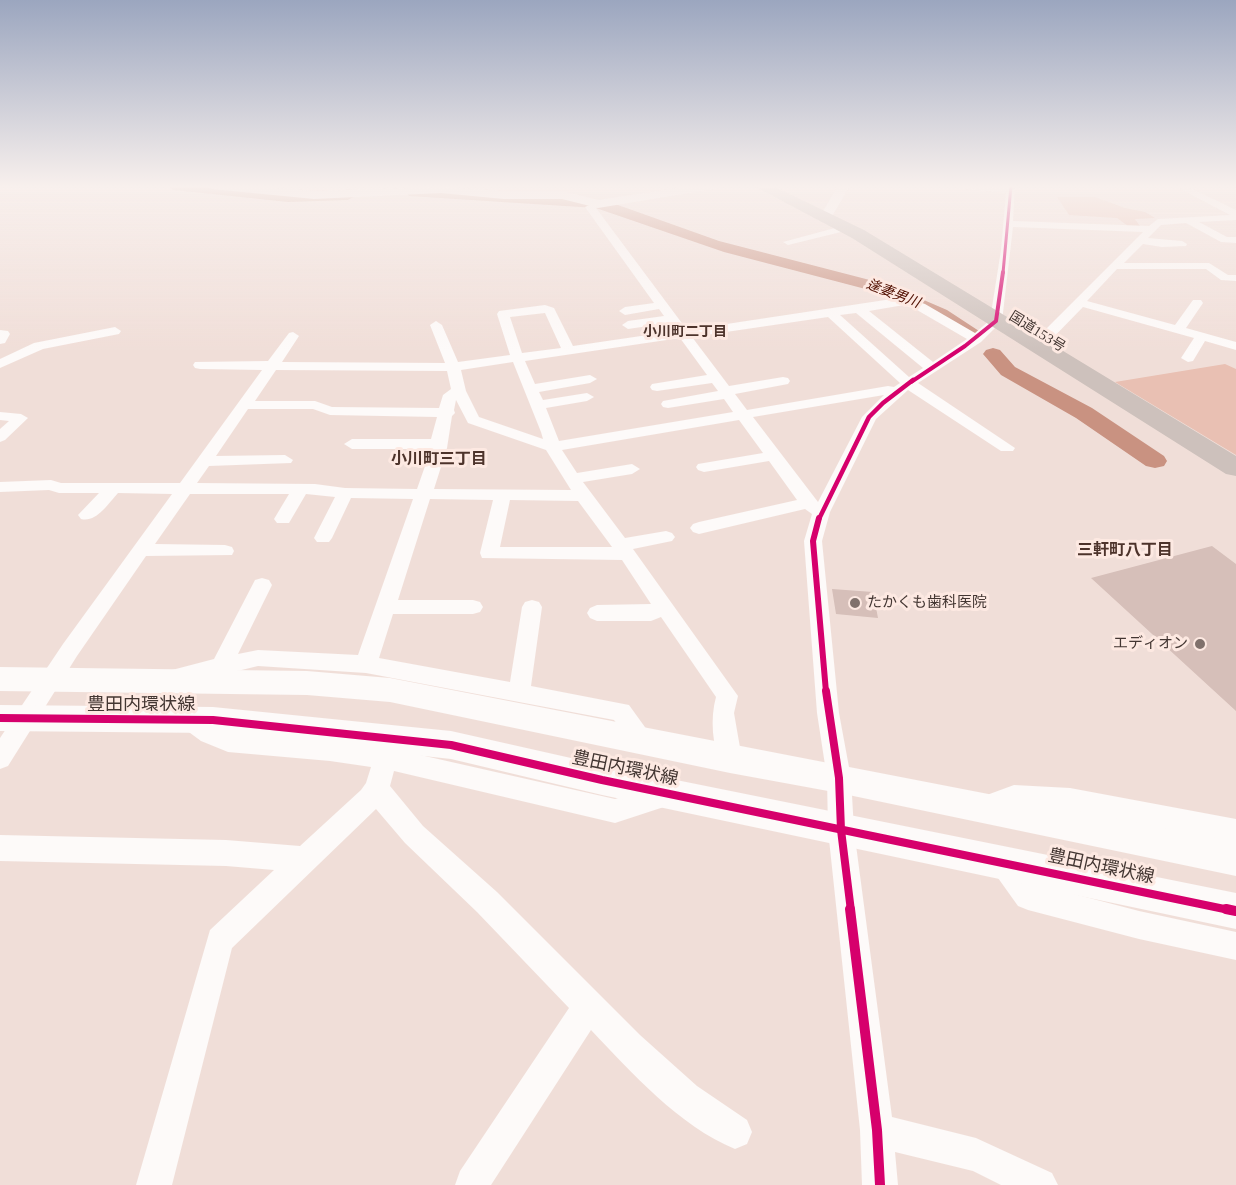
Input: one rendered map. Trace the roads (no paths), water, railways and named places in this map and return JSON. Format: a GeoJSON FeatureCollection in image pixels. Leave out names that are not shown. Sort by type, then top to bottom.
{"type":"FeatureCollection","features":[{"type":"Feature","properties":{"kind":"highway","name":"国道153号"},"geometry":{"type":"LineString","coordinates":[[867,241],[1236,468]]}},
{"type":"Feature","properties":{"kind":"street"},"geometry":{"type":"LineString","coordinates":[[618,241],[715,378],[815,508]]}},
{"type":"Feature","properties":{"kind":"street"},"geometry":{"type":"LineString","coordinates":[[880,1185],[877,1130],[841,830],[839,778],[828,712],[813,541],[815,508],[869,417],[878,406],[976,339],[996,321],[1006,241]]}},
{"type":"Feature","properties":{"kind":"street"},"geometry":{"type":"LineString","coordinates":[[1037,346],[1139,241]]}},
{"type":"Feature","properties":{"kind":"street"},"geometry":{"type":"LineString","coordinates":[[1147,241],[1182,244]]}},
{"type":"Feature","properties":{"kind":"street"},"geometry":{"type":"LineString","coordinates":[[1114,266],[1209,266],[1225,278],[1236,278]]}},
{"type":"Feature","properties":{"kind":"street"},"geometry":{"type":"LineString","coordinates":[[200,365],[453,367],[905,301],[921,307],[976,339]]}},
{"type":"Feature","properties":{"kind":"street"},"geometry":{"type":"LineString","coordinates":[[1079,302],[1236,346]]}},
{"type":"Feature","properties":{"kind":"street"},"geometry":{"type":"LineString","coordinates":[[1178,330],[1197,303]]}},
{"type":"Feature","properties":{"kind":"street"},"geometry":{"type":"LineString","coordinates":[[625,311],[662,305]]}},
{"type":"Feature","properties":{"kind":"street"},"geometry":{"type":"LineString","coordinates":[[568,350],[550,311],[545,309],[503,314],[517,357],[549,432],[552,447],[578,488],[624,549],[727,696],[723,713],[730,759]]}},
{"type":"Feature","properties":{"kind":"street"},"geometry":{"type":"LineString","coordinates":[[859,309],[933,369]]}},
{"type":"Feature","properties":{"kind":"street"},"geometry":{"type":"LineString","coordinates":[[829,312],[903,388],[1008,448]]}},
{"type":"Feature","properties":{"kind":"street"},"geometry":{"type":"LineString","coordinates":[[628,325],[672,319]]}},
{"type":"Feature","properties":{"kind":"street"},"geometry":{"type":"LineString","coordinates":[[436,325],[453,367],[459,391],[473,420],[552,447],[903,388]]}},
{"type":"Feature","properties":{"kind":"street"},"geometry":{"type":"LineString","coordinates":[[0,363],[39,346],[115,331]]}},
{"type":"Feature","properties":{"kind":"street"},"geometry":{"type":"LineString","coordinates":[[0,334],[4,334],[0,340]]}},
{"type":"Feature","properties":{"kind":"street"},"geometry":{"type":"LineString","coordinates":[[0,758],[13,719],[51,680],[183,489],[293,336]]}},
{"type":"Feature","properties":{"kind":"street"},"geometry":{"type":"LineString","coordinates":[[1188,358],[1201,337]]}},
{"type":"Feature","properties":{"kind":"street"},"geometry":{"type":"LineString","coordinates":[[657,387],[715,378]]}},
{"type":"Feature","properties":{"kind":"street"},"geometry":{"type":"LineString","coordinates":[[530,388],[590,379]]}},
{"type":"Feature","properties":{"kind":"street"},"geometry":{"type":"LineString","coordinates":[[668,404],[783,381]]}},
{"type":"Feature","properties":{"kind":"street"},"geometry":{"type":"LineString","coordinates":[[366,664],[440,448],[438,444],[448,413],[450,395],[459,391]]}},
{"type":"Feature","properties":{"kind":"street"},"geometry":{"type":"LineString","coordinates":[[538,405],[587,397]]}},
{"type":"Feature","properties":{"kind":"street"},"geometry":{"type":"LineString","coordinates":[[245,405],[315,405],[330,411],[448,413]]}},
{"type":"Feature","properties":{"kind":"street"},"geometry":{"type":"LineString","coordinates":[[0,416],[21,418],[0,437]]}},
{"type":"Feature","properties":{"kind":"street"},"geometry":{"type":"LineString","coordinates":[[352,444],[438,444]]}},
{"type":"Feature","properties":{"kind":"street"},"geometry":{"type":"LineString","coordinates":[[704,467],[773,456]]}},
{"type":"Feature","properties":{"kind":"street"},"geometry":{"type":"LineString","coordinates":[[204,460],[285,460]]}},
{"type":"Feature","properties":{"kind":"street"},"geometry":{"type":"LineString","coordinates":[[0,487],[51,485],[60,488],[302,489],[345,493],[503,495],[578,488],[632,469]]}},
{"type":"Feature","properties":{"kind":"street"},"geometry":{"type":"LineString","coordinates":[[87,515],[113,489]]}},
{"type":"Feature","properties":{"kind":"street"},"geometry":{"type":"LineString","coordinates":[[283,519],[302,489]]}},
{"type":"Feature","properties":{"kind":"street"},"geometry":{"type":"LineString","coordinates":[[323,538],[345,493]]}},
{"type":"Feature","properties":{"kind":"street"},"geometry":{"type":"LineString","coordinates":[[503,495],[489,553],[624,549],[666,537]]}},
{"type":"Feature","properties":{"kind":"street"},"geometry":{"type":"LineString","coordinates":[[699,528],[815,508]]}},
{"type":"Feature","properties":{"kind":"street"},"geometry":{"type":"LineString","coordinates":[[141,550],[225,550]]}},
{"type":"Feature","properties":{"kind":"street"},"geometry":{"type":"LineString","coordinates":[[222,665],[262,585]]}},
{"type":"Feature","properties":{"kind":"street"},"geometry":{"type":"LineString","coordinates":[[519,692],[532,606]]}},
{"type":"Feature","properties":{"kind":"street"},"geometry":{"type":"LineString","coordinates":[[597,613],[651,612],[663,606]]}},
{"type":"Feature","properties":{"kind":"street"},"geometry":{"type":"LineString","coordinates":[[385,607],[473,607]]}},
{"type":"Feature","properties":{"kind":"street"},"geometry":{"type":"LineString","coordinates":[[166,680],[258,658],[366,664],[621,712],[643,741]]}},
{"type":"Feature","properties":{"kind":"street","name":"豊田内環状線"},"geometry":{"type":"LineString","coordinates":[[0,679],[307,683],[390,690],[730,759],[839,778],[1236,860]]}},
{"type":"Feature","properties":{"kind":"street","name":"豊田内環状線"},"geometry":{"type":"LineString","coordinates":[[13,719],[190,720],[333,731],[451,745],[841,830],[1236,911]]}},
{"type":"Feature","properties":{"kind":"street"},"geometry":{"type":"LineString","coordinates":[[190,720],[208,734],[228,742],[330,750],[385,758],[615,811],[672,794]]}},
{"type":"Feature","properties":{"kind":"street"},"geometry":{"type":"LineString","coordinates":[[154,1185],[220,940],[370,798],[376,788],[385,758]]}},
{"type":"Feature","properties":{"kind":"street"},"geometry":{"type":"LineString","coordinates":[[376,788],[394,814],[429,851],[486,901],[588,1007],[681,1093],[735,1132]]}},
{"type":"Feature","properties":{"kind":"street"},"geometry":{"type":"LineString","coordinates":[[979,808],[1014,797],[1070,800],[1236,831]]}},
{"type":"Feature","properties":{"kind":"street"},"geometry":{"type":"LineString","coordinates":[[0,848],[226,853],[306,860]]}},
{"type":"Feature","properties":{"kind":"street"},"geometry":{"type":"LineString","coordinates":[[1002,862],[1028,896],[1139,925],[1236,946]]}},
{"type":"Feature","properties":{"kind":"street"},"geometry":{"type":"LineString","coordinates":[[472,1184],[588,1007]]}},
{"type":"Feature","properties":{"kind":"street"},"geometry":{"type":"LineString","coordinates":[[877,1130],[976,1155],[1040,1185]]}},
{"type":"Feature","properties":{"kind":"waterway","name":"逢妻男川"},"geometry":{"type":"LineString","coordinates":[[707,241],[883,288],[941,313],[969,331]]}},
{"type":"Feature","properties":{"kind":"waterway","name":"逢妻男川"},"geometry":{"type":"LineString","coordinates":[[993,354],[1008,371],[1084,413],[1155,461]]}},
{"type":"Feature","properties":{"kind":"place","name":"たかくも歯科医院"},"geometry":{"type":"Point","coordinates":[855,603]}},
{"type":"Feature","properties":{"kind":"place","name":"エディオン"},"geometry":{"type":"Point","coordinates":[1200,644]}},
{"type":"Feature","properties":{"kind":"district","name":"小川町二丁目"},"geometry":{"type":"Point","coordinates":[685,332]}},
{"type":"Feature","properties":{"kind":"district","name":"小川町三丁目"},"geometry":{"type":"Point","coordinates":[439,460]}},
{"type":"Feature","properties":{"kind":"district","name":"三軒町八丁目"},"geometry":{"type":"Point","coordinates":[1125,551]}}]}
